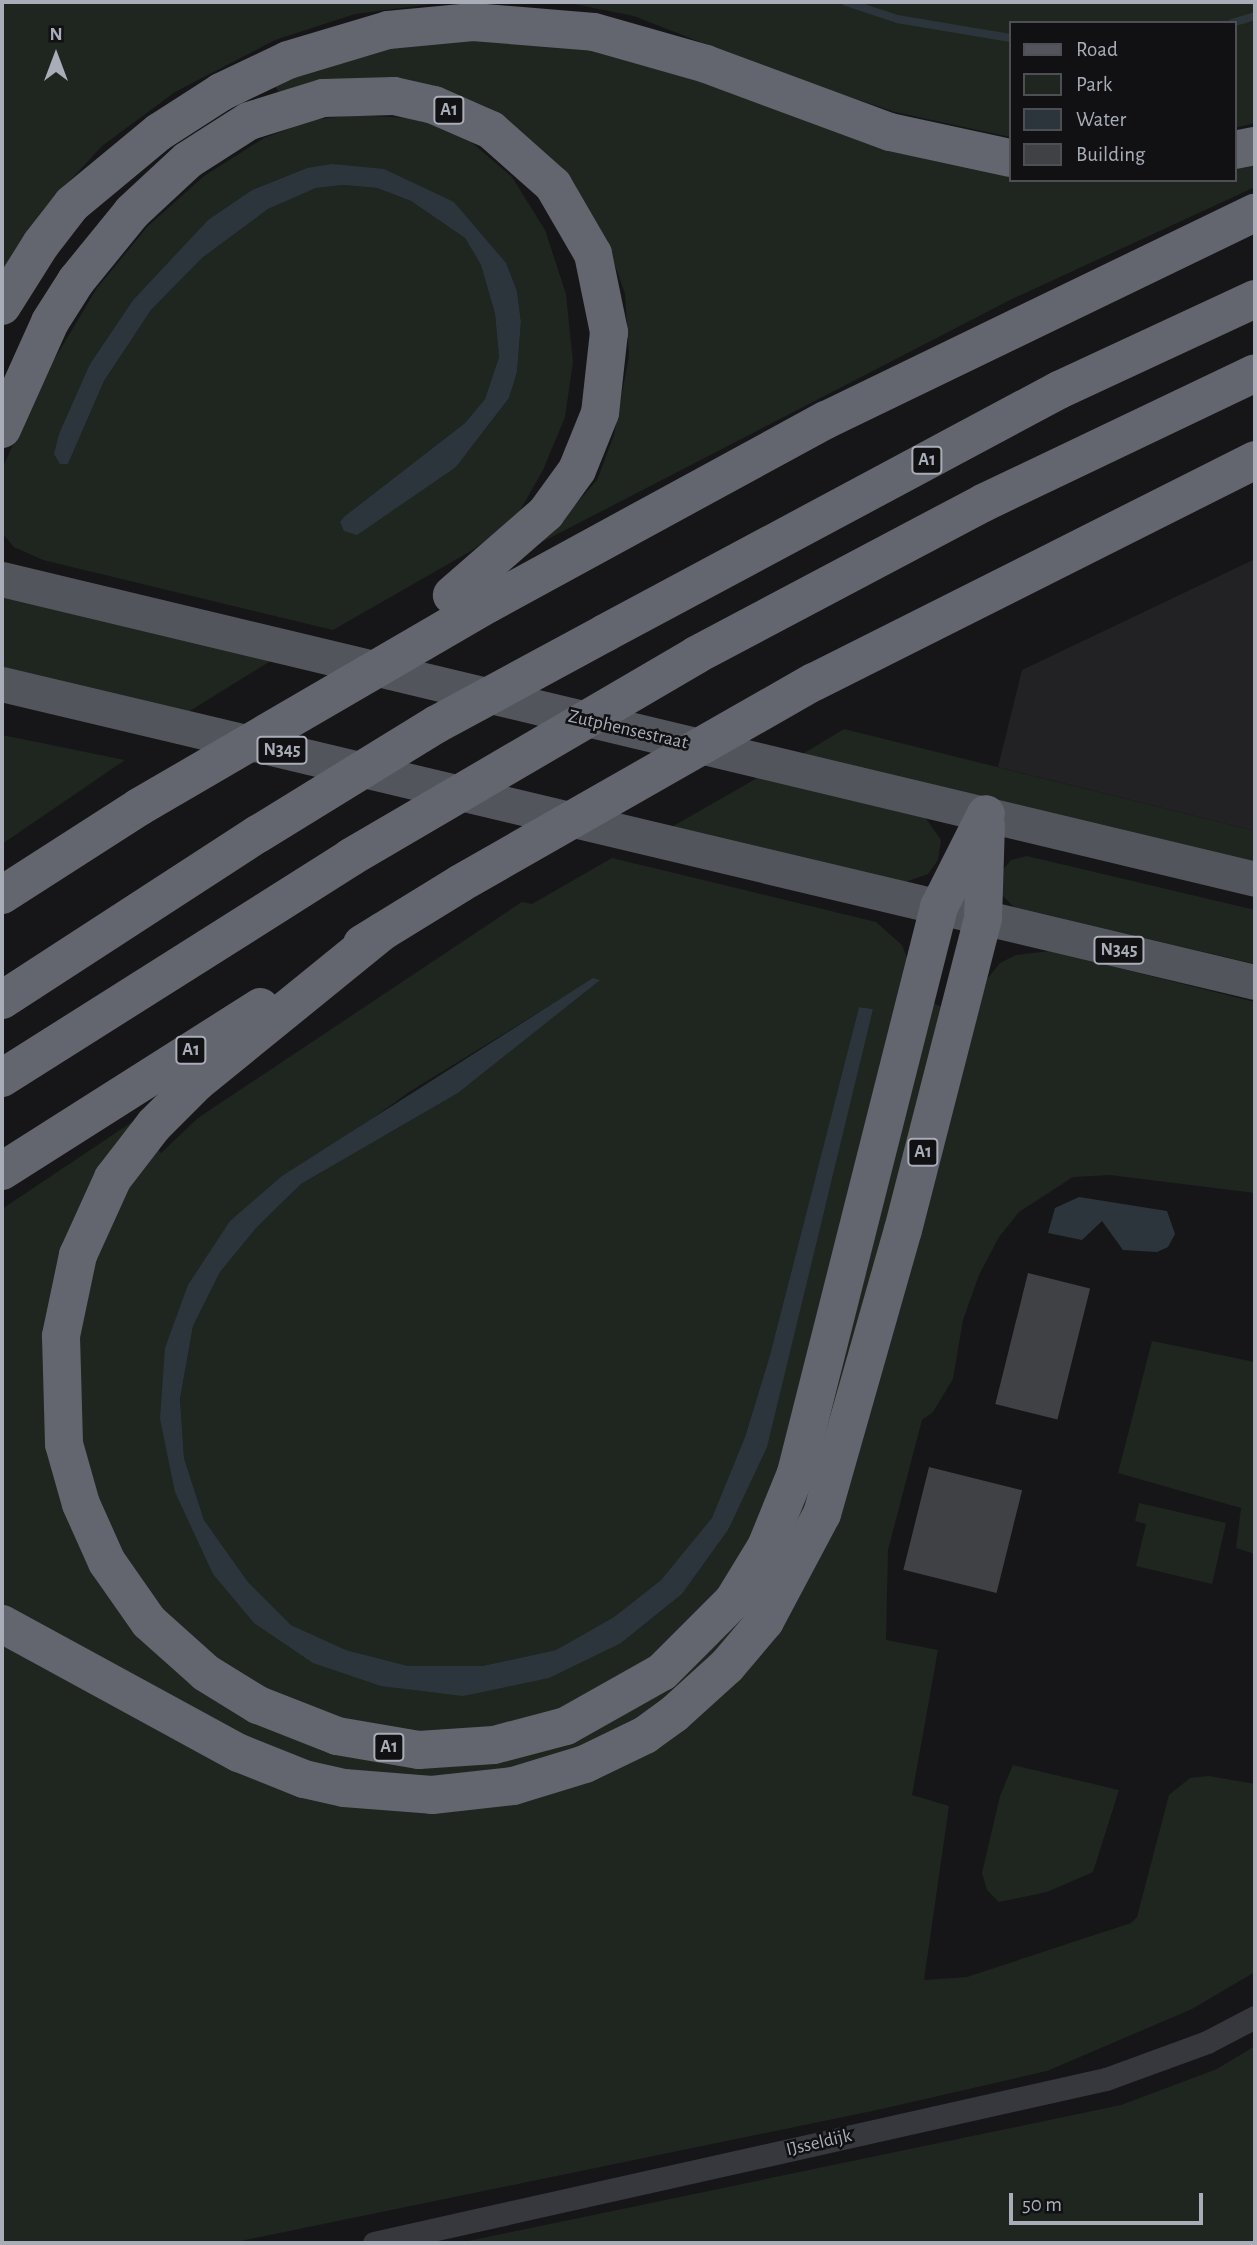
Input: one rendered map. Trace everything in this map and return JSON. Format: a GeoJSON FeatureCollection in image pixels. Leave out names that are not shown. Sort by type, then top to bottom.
{"type":"FeatureCollection","features":[{"type":"Feature","properties":{"kind":"highway"},"geometry":{"type":"LineString","coordinates":[[2,306],[72,204],[159,132],[221,92],[288,60],[388,30],[473,22],[594,32],[695,61],[890,132],[1009,158]]}},
{"type":"Feature","properties":{"kind":"highway","name":"A1"},"geometry":{"type":"LineString","coordinates":[[2,429],[50,323],[76,281],[132,212],[188,160],[249,121],[323,98],[394,96],[434,105],[491,130],[553,185],[593,254],[609,332],[600,413],[577,470],[546,513],[470,599]]}},
{"type":"Feature","properties":{"kind":"highway"},"geometry":{"type":"LineString","coordinates":[[1236,150],[1255,146]]}},
{"type":"Feature","properties":{"kind":"highway","name":"A1"},"geometry":{"type":"LineString","coordinates":[[2,895],[139,807],[328,696],[470,599],[826,420],[1255,213]]}},
{"type":"Feature","properties":{"kind":"highway","name":"A1"},"geometry":{"type":"LineString","coordinates":[[2,1000],[258,834],[437,724],[1059,390],[1255,299]]}},
{"type":"Feature","properties":{"kind":"highway"},"geometry":{"type":"LineString","coordinates":[[2,1078],[351,856],[695,655],[984,503],[1255,373]]}},
{"type":"Feature","properties":{"kind":"highway","name":"A1"},"geometry":{"type":"LineString","coordinates":[[2,1171],[461,883],[814,682],[1255,460]]}},
{"type":"Feature","properties":{"kind":"highway"},"geometry":{"type":"LineString","coordinates":[[939,907],[986,814]]}},
{"type":"Feature","properties":{"kind":"highway"},"geometry":{"type":"LineString","coordinates":[[984,919],[986,814]]}},
{"type":"Feature","properties":{"kind":"highway","name":"A1"},"geometry":{"type":"LineString","coordinates":[[383,931],[196,1083],[154,1125],[113,1178],[78,1255],[61,1336],[60,1409],[71,1471],[93,1535],[126,1592],[172,1645],[233,1691],[302,1726],[378,1745],[454,1750],[494,1745],[566,1726],[634,1691],[663,1672],[711,1626],[766,1547],[796,1472],[939,907]]}},
{"type":"Feature","properties":{"kind":"highway","name":"A1"},"geometry":{"type":"LineString","coordinates":[[2,1624],[239,1753],[304,1779],[344,1788],[432,1795],[513,1786],[585,1764],[645,1735],[674,1714],[727,1667],[765,1621],[795,1572],[822,1514],[903,1230],[984,919]]}},
{"type":"Feature","properties":{"kind":"main road","name":"Zutphensestraat"},"geometry":{"type":"LineString","coordinates":[[2,579],[1255,879]]}},
{"type":"Feature","properties":{"kind":"main road","name":"N345"},"geometry":{"type":"LineString","coordinates":[[2,684],[1255,982]]}},
{"type":"Feature","properties":{"kind":"street","name":"IJsseldijk"},"geometry":{"type":"LineString","coordinates":[[374,2243],[1106,2079],[1207,2042],[1255,2017]]}},
{"type":"Feature","properties":{"kind":"shaded area"},"geometry":{"type":"Polygon","coordinates":[[[1255,559],[1255,831],[998,767],[1022,670],[1255,559]]]}},
{"type":"Feature","properties":{"kind":"green space"},"geometry":{"type":"Polygon","coordinates":[[[14,2],[447,2],[355,14],[275,40],[175,92],[102,146],[42,211],[2,272],[2,5],[14,2]]]}},
{"type":"Feature","properties":{"kind":"green space"},"geometry":{"type":"Polygon","coordinates":[[[564,2],[1255,2],[1255,123],[1236,128],[1236,21],[1009,21],[1009,137],[895,112],[789,77],[634,16],[564,2]]]}},
{"type":"Feature","properties":{"kind":"green space"},"geometry":{"type":"Polygon","coordinates":[[[462,34],[618,48],[1009,165],[1009,182],[1236,182],[1236,161],[1255,158],[1255,187],[1010,300],[542,542],[597,480],[614,435],[629,356],[625,294],[609,248],[509,125],[281,96],[270,77],[326,57],[462,34]]]}},
{"type":"Feature","properties":{"kind":"green space"},"geometry":{"type":"Polygon","coordinates":[[[352,115],[409,118],[456,129],[512,177],[545,230],[566,294],[573,362],[565,417],[543,470],[514,521],[471,551],[333,630],[43,560],[14,547],[2,533],[2,469],[42,380],[97,288],[148,226],[204,176],[264,138],[312,120],[352,115]],[[307,168],[252,190],[208,220],[133,300],[90,364],[60,464],[68,464],[104,381],[151,310],[202,258],[268,209],[316,188],[343,185],[377,188],[411,201],[465,238],[481,265],[495,314],[499,357],[485,399],[465,423],[345,516],[456,467],[509,398],[517,372],[521,322],[517,291],[506,264],[454,202],[307,168]]]}},
{"type":"Feature","properties":{"kind":"green space"},"geometry":{"type":"Polygon","coordinates":[[[2,595],[274,659],[188,712],[2,668],[2,595]]]}},
{"type":"Feature","properties":{"kind":"green space"},"geometry":{"type":"Polygon","coordinates":[[[844,729],[1255,831],[1255,862],[801,755],[844,729]]]}},
{"type":"Feature","properties":{"kind":"green space"},"geometry":{"type":"Polygon","coordinates":[[[2,735],[125,760],[2,844],[2,735]]]}},
{"type":"Feature","properties":{"kind":"green space"},"geometry":{"type":"Polygon","coordinates":[[[759,777],[925,817],[941,840],[938,860],[928,874],[905,882],[668,829],[759,777]]]}},
{"type":"Feature","properties":{"kind":"green space"},"geometry":{"type":"Polygon","coordinates":[[[1027,856],[1255,910],[1255,964],[1014,907],[1000,893],[1000,873],[1011,860],[1027,856]]]}},
{"type":"Feature","properties":{"kind":"green space"},"geometry":{"type":"Polygon","coordinates":[[[612,858],[876,922],[902,945],[908,960],[908,991],[973,1022],[987,979],[1000,963],[1016,955],[1050,951],[1255,1002],[1255,1193],[1110,1175],[1073,1177],[1019,1212],[999,1237],[979,1275],[963,1320],[953,1379],[933,1412],[922,1420],[888,1550],[886,1640],[938,1650],[912,1795],[949,1806],[924,1980],[967,1977],[1131,1923],[1137,1917],[1169,1795],[1190,1778],[1209,1776],[1255,1784],[1255,1972],[1192,2009],[1047,2071],[877,2110],[231,2243],[2,2243],[2,1209],[132,1122],[161,1153],[198,1118],[522,902],[532,904],[612,858]],[[593,979],[409,1092],[230,1221],[160,1419],[213,1574],[381,1686],[621,1643],[682,1594],[728,1530],[873,1009],[859,1007],[770,1355],[745,1437],[712,1519],[661,1580],[614,1617],[556,1650],[482,1666],[408,1666],[346,1650],[291,1625],[248,1582],[204,1520],[184,1458],[180,1399],[193,1326],[220,1272],[257,1227],[301,1184],[458,1093],[599,980],[593,979]]]}},
{"type":"Feature","properties":{"kind":"green space"},"geometry":{"type":"Polygon","coordinates":[[[1152,1341],[1255,1362],[1255,1554],[1236,1548],[1241,1508],[1118,1473],[1152,1341]]]}},
{"type":"Feature","properties":{"kind":"green space"},"geometry":{"type":"Polygon","coordinates":[[[1139,1503],[1226,1523],[1212,1584],[1136,1566],[1146,1524],[1135,1521],[1139,1503]]]}},
{"type":"Feature","properties":{"kind":"green space"},"geometry":{"type":"Polygon","coordinates":[[[1013,1765],[1119,1790],[1093,1872],[1047,1892],[999,1902],[987,1890],[982,1873],[1000,1796],[1013,1765]]]}},
{"type":"Feature","properties":{"kind":"green space"},"geometry":{"type":"Polygon","coordinates":[[[1255,2046],[1255,2243],[459,2243],[1121,2105],[1217,2069],[1255,2046]]]}},
{"type":"Feature","properties":{"kind":"water"},"geometry":{"type":"Polygon","coordinates":[[[332,164],[384,169],[454,202],[506,263],[517,291],[521,322],[517,372],[509,398],[456,467],[357,535],[344,531],[340,522],[345,516],[465,423],[485,399],[499,357],[495,314],[481,265],[465,238],[411,201],[377,188],[343,185],[316,188],[268,209],[202,258],[151,310],[104,381],[68,464],[60,464],[54,454],[59,434],[90,364],[133,300],[208,220],[252,190],[307,168],[332,164]]]}},
{"type":"Feature","properties":{"kind":"water"},"geometry":{"type":"Polygon","coordinates":[[[593,978],[600,980],[458,1093],[301,1184],[257,1227],[220,1272],[193,1326],[180,1399],[184,1458],[204,1520],[248,1582],[291,1625],[346,1650],[408,1666],[482,1666],[556,1650],[614,1617],[661,1580],[712,1518],[745,1437],[770,1355],[859,1007],[873,1009],[767,1447],[728,1530],[682,1594],[621,1643],[549,1678],[463,1696],[381,1686],[313,1663],[254,1623],[213,1574],[175,1492],[160,1419],[165,1348],[188,1285],[230,1221],[282,1176],[593,978]]]}},
{"type":"Feature","properties":{"kind":"water"},"geometry":{"type":"Polygon","coordinates":[[[1079,1197],[1167,1211],[1175,1234],[1168,1247],[1157,1252],[1123,1250],[1102,1221],[1082,1240],[1048,1233],[1055,1208],[1079,1197]]]}},
{"type":"Feature","properties":{"kind":"building"},"geometry":{"type":"Polygon","coordinates":[[[1028,1273],[1090,1288],[1057,1419],[995,1404],[1028,1273]]]}},
{"type":"Feature","properties":{"kind":"building"},"geometry":{"type":"Polygon","coordinates":[[[929,1467],[1022,1490],[997,1593],[903,1570],[929,1467]]]}},
{"type":"Feature","properties":{"kind":"waterway"},"geometry":{"type":"LineString","coordinates":[[846,2],[897,19],[1009,38]]}},
{"type":"Feature","properties":{"kind":"waterway"},"geometry":{"type":"LineString","coordinates":[[1236,22],[1255,16]]}}]}
